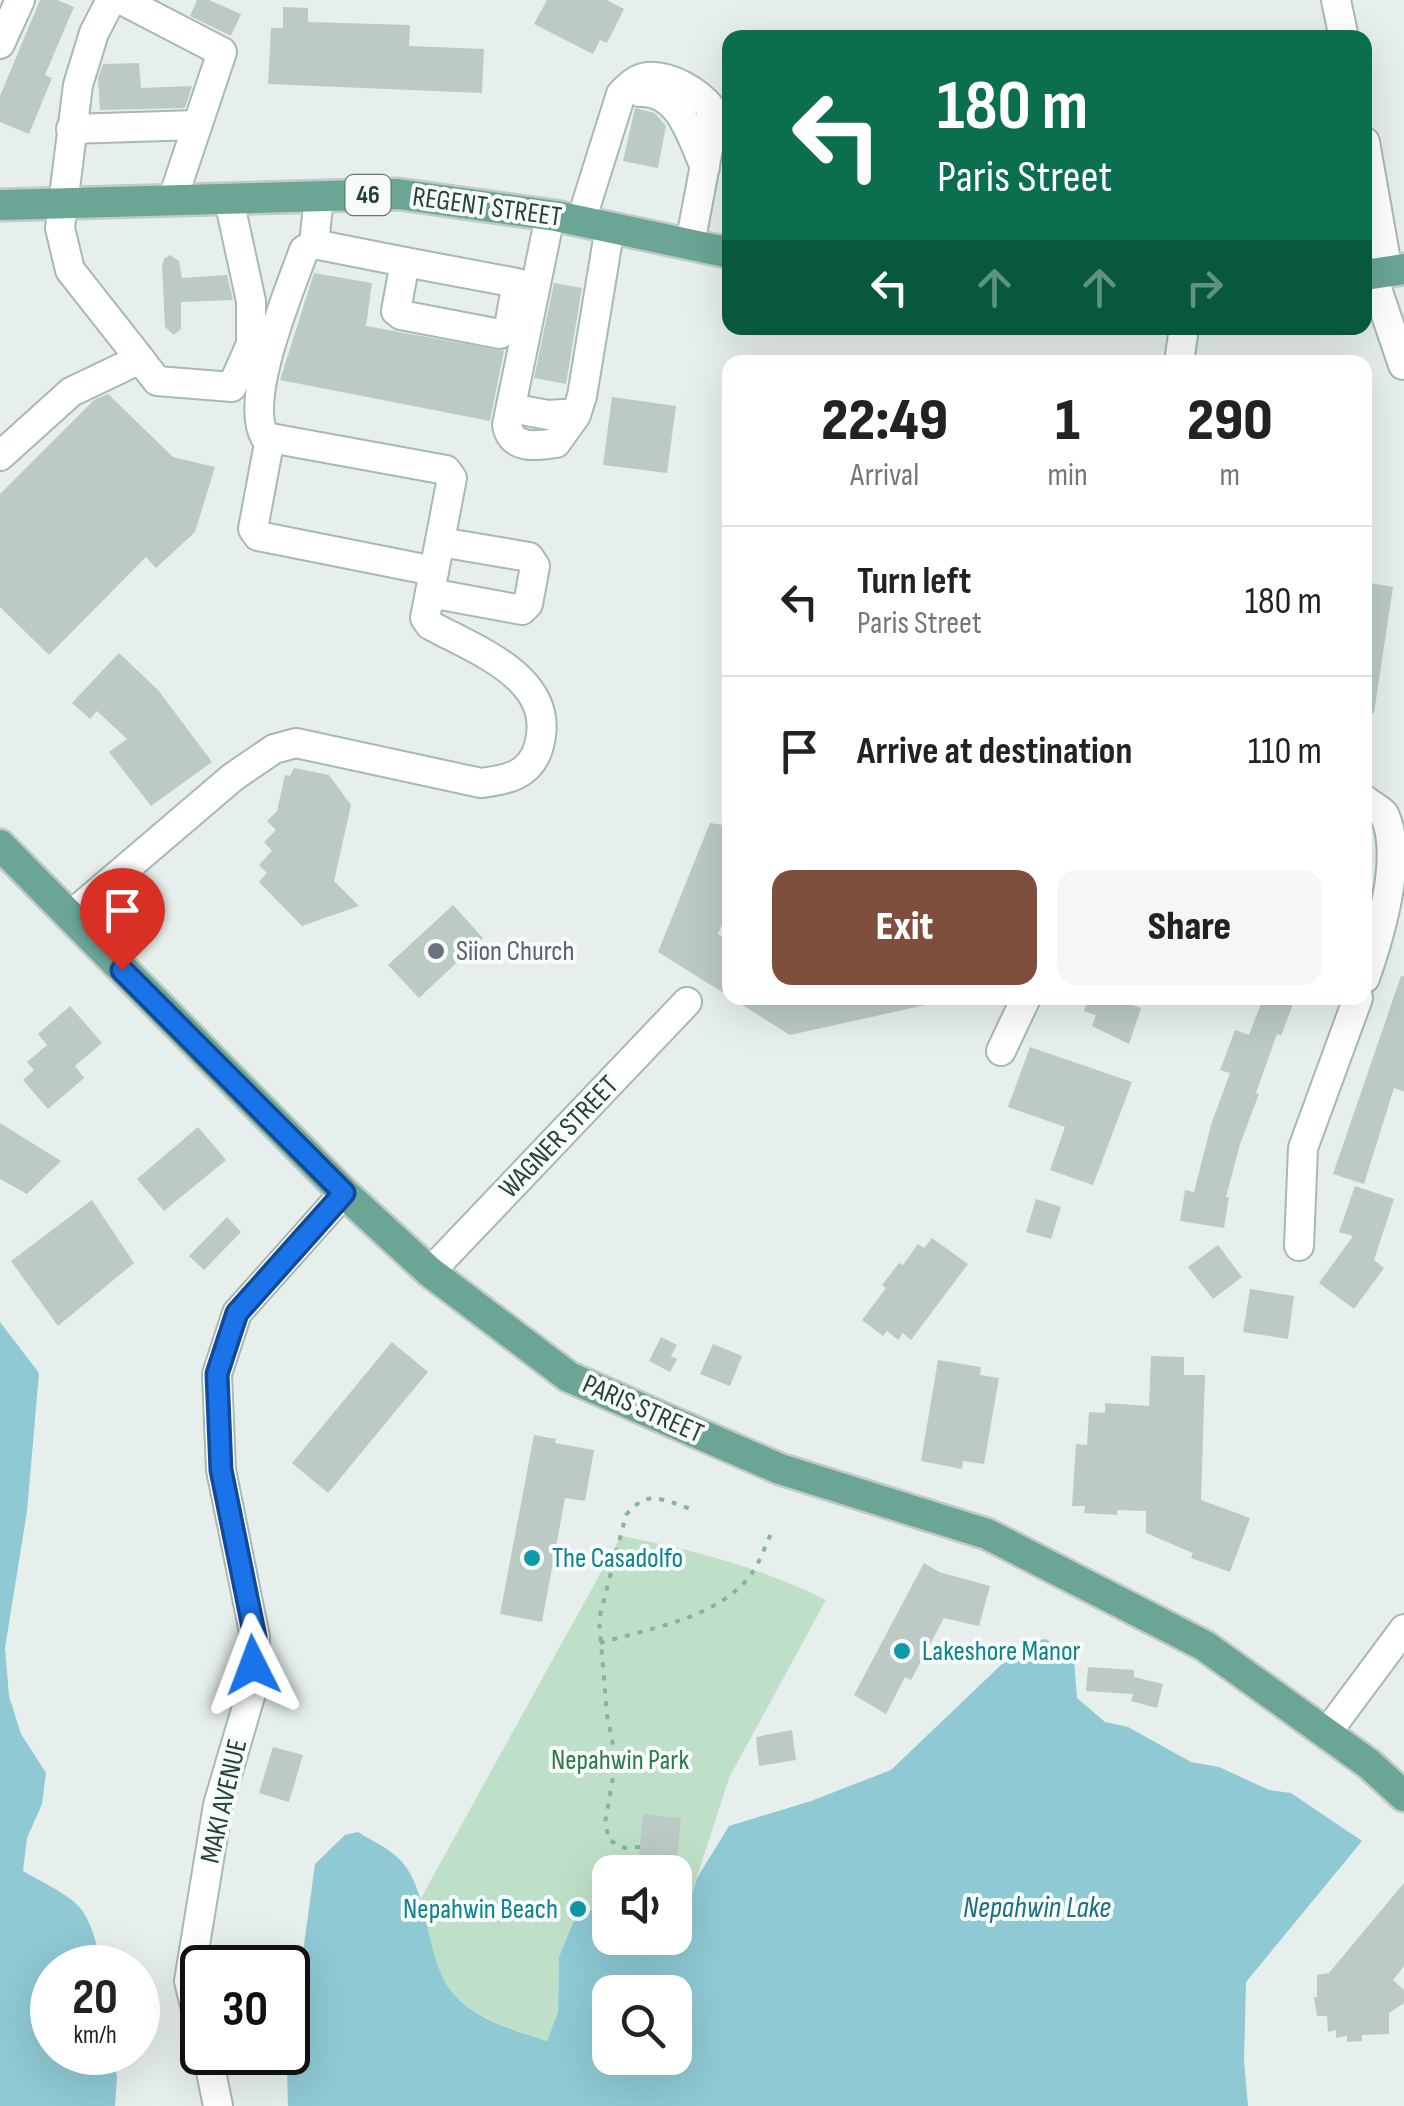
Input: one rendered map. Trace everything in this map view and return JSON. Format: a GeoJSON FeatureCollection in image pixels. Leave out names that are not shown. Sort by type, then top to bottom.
{"type":"FeatureCollection","features":[{"type":"Feature","properties":{"kind":"main road","name":"REGENT STREET"},"geometry":{"type":"LineString","coordinates":[[0,204],[398,194],[540,214],[722,251]]}},
{"type":"Feature","properties":{"kind":"main road","name":"PARIS STREET"},"geometry":{"type":"LineString","coordinates":[[0,845],[344,1193],[430,1272],[569,1377],[780,1469],[987,1534],[1205,1646],[1368,1764],[1404,1796]]}},
{"type":"Feature","properties":{"kind":"street"},"geometry":{"type":"LineString","coordinates":[[0,44],[20,0]]}},
{"type":"Feature","properties":{"kind":"street"},"geometry":{"type":"LineString","coordinates":[[111,0],[94,34],[78,85],[84,128],[61,202],[60,228],[70,270],[157,381],[232,386],[251,344],[251,301],[228,200]]}},
{"type":"Feature","properties":{"kind":"street"},"geometry":{"type":"LineString","coordinates":[[122,0],[222,52],[173,198]]}},
{"type":"Feature","properties":{"kind":"street"},"geometry":{"type":"LineString","coordinates":[[1336,0],[1342,30]]}},
{"type":"Feature","properties":{"kind":"street"},"geometry":{"type":"LineString","coordinates":[[540,214],[509,416],[511,438],[535,446],[556,443],[567,431],[582,396],[596,312],[597,167],[621,94],[633,82],[649,77],[691,89],[712,108],[713,121],[690,244]]}},
{"type":"Feature","properties":{"kind":"street"},"geometry":{"type":"LineString","coordinates":[[84,128],[196,125]]}},
{"type":"Feature","properties":{"kind":"street"},"geometry":{"type":"LineString","coordinates":[[1372,196],[1382,272],[1402,365]]}},
{"type":"Feature","properties":{"kind":"street"},"geometry":{"type":"LineString","coordinates":[[314,244],[319,197]]}},
{"type":"Feature","properties":{"kind":"street"},"geometry":{"type":"LineString","coordinates":[[405,262],[396,311],[401,316],[500,334],[508,328],[517,282],[540,214]]}},
{"type":"Feature","properties":{"kind":"street"},"geometry":{"type":"LineString","coordinates":[[70,916],[233,776],[274,749],[296,742],[481,782],[512,779],[535,757],[542,720],[539,705],[528,687],[514,672],[430,625],[425,618],[452,478],[446,470],[270,438],[262,433],[257,413],[270,345],[304,250],[314,244],[517,282]]}},
{"type":"Feature","properties":{"kind":"street"},"geometry":{"type":"LineString","coordinates":[[509,416],[563,414],[574,391],[584,334],[596,312]]}},
{"type":"Feature","properties":{"kind":"street"},"geometry":{"type":"LineString","coordinates":[[0,456],[71,392],[140,358]]}},
{"type":"Feature","properties":{"kind":"street"},"geometry":{"type":"LineString","coordinates":[[270,438],[253,529],[258,536],[522,610],[528,604],[535,566],[528,557],[440,542]]}},
{"type":"Feature","properties":{"kind":"street"},"geometry":{"type":"LineString","coordinates":[[1372,959],[1396,893],[1397,848],[1375,808]]}},
{"type":"Feature","properties":{"kind":"street","name":"WAGNER STREET"},"geometry":{"type":"LineString","coordinates":[[430,1272],[687,1002]]}},
{"type":"Feature","properties":{"kind":"street"},"geometry":{"type":"LineString","coordinates":[[1001,1051],[1023,1005]]}},
{"type":"Feature","properties":{"kind":"street"},"geometry":{"type":"LineString","coordinates":[[1299,1246],[1303,1148],[1355,1005]]}},
{"type":"Feature","properties":{"kind":"street","name":"MAKI AVENUE"},"geometry":{"type":"LineString","coordinates":[[195,1945],[218,1805],[251,1693],[255,1637],[221,1470],[217,1374],[237,1313],[344,1193]]}},
{"type":"Feature","properties":{"kind":"street"},"geometry":{"type":"LineString","coordinates":[[1326,1734],[1404,1629]]}},
{"type":"Feature","properties":{"kind":"street"},"geometry":{"type":"LineString","coordinates":[[212,2075],[218,2106]]}},
{"type":"Feature","properties":{"kind":"path"},"geometry":{"type":"LineString","coordinates":[[640,1847],[624,1848],[609,1840],[605,1822],[616,1760],[606,1715],[599,1619],[626,1515],[637,1501],[652,1496],[691,1509]]}},
{"type":"Feature","properties":{"kind":"path"},"geometry":{"type":"LineString","coordinates":[[600,1644],[702,1610],[732,1594],[751,1575],[771,1534]]}},
{"type":"Feature","properties":{"kind":"green space","name":"Nepahwin Park"},"geometry":{"type":"Polygon","coordinates":[[[621,1536],[726,1561],[826,1600],[729,1778],[692,1892],[692,1855],[592,1855],[592,1909],[576,1916],[559,1957],[558,2012],[547,2041],[484,2016],[457,1997],[438,1968],[421,1898],[621,1536]]]}},
{"type":"Feature","properties":{"kind":"water"},"geometry":{"type":"Polygon","coordinates":[[[0,1322],[39,1373],[27,1511],[5,1648],[9,1696],[21,1734],[46,1773],[42,1804],[27,1838],[23,1871],[78,1906],[96,1945],[30,1945],[30,2075],[117,2077],[115,2106],[0,2106],[0,1322]]]}},
{"type":"Feature","properties":{"kind":"water","name":"Nepahwin Lake"},"geometry":{"type":"Polygon","coordinates":[[[1046,1639],[1074,1660],[1077,1698],[1105,1722],[1128,1727],[1191,1762],[1219,1767],[1269,1790],[1291,1793],[1362,1841],[1246,1982],[1244,2061],[1248,2106],[288,2106],[287,2075],[310,2075],[310,1945],[304,1945],[315,1864],[345,1835],[358,1832],[393,1853],[408,1870],[422,1903],[436,1960],[461,2002],[496,2023],[547,2041],[558,2012],[559,1957],[576,1916],[592,1909],[592,1955],[692,1955],[692,1894],[697,1878],[729,1826],[811,1801],[891,1770],[1024,1643],[1046,1639]]]}},
{"type":"Feature","properties":{"kind":"building"},"geometry":{"type":"Polygon","coordinates":[[[40,0],[57,0],[74,7],[45,75],[52,78],[29,134],[0,122],[0,96],[40,0]]]}},
{"type":"Feature","properties":{"kind":"building"},"geometry":{"type":"Polygon","coordinates":[[[197,0],[209,0],[241,14],[231,36],[190,16],[197,0]]]}},
{"type":"Feature","properties":{"kind":"building"},"geometry":{"type":"Polygon","coordinates":[[[547,0],[607,0],[624,9],[607,43],[600,40],[593,54],[534,24],[547,0]]]}},
{"type":"Feature","properties":{"kind":"building"},"geometry":{"type":"Polygon","coordinates":[[[283,7],[308,8],[308,22],[410,25],[409,46],[484,49],[482,93],[268,84],[271,28],[283,28],[283,7]]]}},
{"type":"Feature","properties":{"kind":"building"},"geometry":{"type":"Polygon","coordinates":[[[139,63],[141,88],[192,86],[185,108],[100,110],[98,78],[103,64],[139,63]]]}},
{"type":"Feature","properties":{"kind":"building"},"geometry":{"type":"Polygon","coordinates":[[[635,108],[655,113],[666,126],[658,168],[623,161],[635,108]]]}},
{"type":"Feature","properties":{"kind":"building"},"geometry":{"type":"Polygon","coordinates":[[[170,255],[179,261],[182,278],[227,275],[233,300],[181,302],[181,329],[174,335],[165,327],[162,266],[170,255]]]}},
{"type":"Feature","properties":{"kind":"building"},"geometry":{"type":"Polygon","coordinates":[[[314,273],[372,283],[366,326],[504,351],[490,421],[280,380],[314,273]]]}},
{"type":"Feature","properties":{"kind":"building"},"geometry":{"type":"Polygon","coordinates":[[[554,283],[582,288],[566,384],[534,378],[554,283]]]}},
{"type":"Feature","properties":{"kind":"building"},"geometry":{"type":"Polygon","coordinates":[[[108,394],[173,457],[215,467],[195,532],[156,568],[146,557],[49,655],[0,607],[0,494],[94,400],[108,394]]]}},
{"type":"Feature","properties":{"kind":"building"},"geometry":{"type":"Polygon","coordinates":[[[612,397],[676,406],[667,473],[603,465],[612,397]]]}},
{"type":"Feature","properties":{"kind":"building"},"geometry":{"type":"Polygon","coordinates":[[[1372,583],[1393,587],[1372,713],[1372,583]]]}},
{"type":"Feature","properties":{"kind":"building"},"geometry":{"type":"Polygon","coordinates":[[[119,653],[158,690],[212,762],[151,806],[109,752],[127,739],[97,711],[90,719],[72,703],[119,653]]]}},
{"type":"Feature","properties":{"kind":"building"},"geometry":{"type":"Polygon","coordinates":[[[294,768],[329,775],[351,805],[334,881],[359,906],[302,926],[259,882],[267,873],[259,865],[272,851],[264,842],[276,830],[267,821],[277,811],[285,775],[290,776],[294,768]]]}},
{"type":"Feature","properties":{"kind":"building"},"geometry":{"type":"Polygon","coordinates":[[[710,823],[722,825],[722,924],[718,934],[722,936],[722,992],[658,952],[710,823]]]}},
{"type":"Feature","properties":{"kind":"building","name":"Siion Church"},"geometry":{"type":"Polygon","coordinates":[[[453,905],[483,938],[419,998],[388,965],[453,905]]]}},
{"type":"Feature","properties":{"kind":"building"},"geometry":{"type":"Polygon","coordinates":[[[1401,976],[1404,1092],[1394,1088],[1364,1184],[1333,1174],[1401,976]]]}},
{"type":"Feature","properties":{"kind":"building"},"geometry":{"type":"Polygon","coordinates":[[[742,1005],[925,1005],[790,1035],[742,1005]]]}},
{"type":"Feature","properties":{"kind":"building"},"geometry":{"type":"Polygon","coordinates":[[[1086,1005],[1141,1008],[1129,1044],[1092,1026],[1096,1015],[1084,1011],[1086,1005]]]}},
{"type":"Feature","properties":{"kind":"building"},"geometry":{"type":"Polygon","coordinates":[[[1260,1005],[1293,1005],[1281,1036],[1277,1034],[1240,1144],[1226,1197],[1224,1228],[1180,1221],[1185,1190],[1194,1192],[1211,1125],[1230,1073],[1220,1070],[1235,1030],[1249,1035],[1260,1005]]]}},
{"type":"Feature","properties":{"kind":"building"},"geometry":{"type":"Polygon","coordinates":[[[70,1006],[102,1043],[75,1066],[84,1078],[48,1109],[23,1080],[34,1070],[27,1062],[47,1045],[38,1034],[70,1006]]]}},
{"type":"Feature","properties":{"kind":"building"},"geometry":{"type":"Polygon","coordinates":[[[1030,1047],[1132,1082],[1093,1185],[1050,1170],[1065,1127],[1008,1107],[1030,1047]]]}},
{"type":"Feature","properties":{"kind":"building"},"geometry":{"type":"Polygon","coordinates":[[[0,1123],[61,1161],[27,1194],[0,1179],[0,1123]]]}},
{"type":"Feature","properties":{"kind":"building"},"geometry":{"type":"Polygon","coordinates":[[[198,1127],[226,1160],[164,1211],[137,1179],[198,1127]]]}},
{"type":"Feature","properties":{"kind":"building"},"geometry":{"type":"Polygon","coordinates":[[[1355,1186],[1394,1199],[1374,1260],[1384,1268],[1354,1309],[1319,1283],[1353,1236],[1339,1232],[1355,1186]]]}},
{"type":"Feature","properties":{"kind":"building"},"geometry":{"type":"Polygon","coordinates":[[[1036,1199],[1061,1207],[1051,1239],[1026,1232],[1036,1199]]]}},
{"type":"Feature","properties":{"kind":"building"},"geometry":{"type":"Polygon","coordinates":[[[92,1200],[134,1263],[58,1326],[11,1261],[92,1200]]]}},
{"type":"Feature","properties":{"kind":"building"},"geometry":{"type":"Polygon","coordinates":[[[227,1217],[241,1232],[204,1270],[189,1256],[227,1217]]]}},
{"type":"Feature","properties":{"kind":"building"},"geometry":{"type":"Polygon","coordinates":[[[932,1238],[968,1264],[911,1340],[903,1333],[898,1340],[887,1331],[883,1336],[862,1320],[899,1263],[903,1265],[918,1244],[924,1248],[932,1238]]]}},
{"type":"Feature","properties":{"kind":"building"},"geometry":{"type":"Polygon","coordinates":[[[1218,1245],[1242,1277],[1213,1299],[1188,1267],[1218,1245]]]}},
{"type":"Feature","properties":{"kind":"building"},"geometry":{"type":"Polygon","coordinates":[[[1250,1289],[1294,1296],[1288,1339],[1243,1332],[1250,1289]]]}},
{"type":"Feature","properties":{"kind":"building"},"geometry":{"type":"Polygon","coordinates":[[[661,1337],[677,1345],[671,1356],[677,1359],[670,1372],[649,1361],[661,1337]]]}},
{"type":"Feature","properties":{"kind":"building"},"geometry":{"type":"Polygon","coordinates":[[[392,1342],[428,1372],[328,1493],[292,1463],[392,1342]]]}},
{"type":"Feature","properties":{"kind":"building"},"geometry":{"type":"Polygon","coordinates":[[[713,1344],[742,1356],[730,1386],[700,1374],[713,1344]]]}},
{"type":"Feature","properties":{"kind":"building"},"geometry":{"type":"Polygon","coordinates":[[[1151,1356],[1184,1357],[1184,1375],[1205,1375],[1201,1500],[1250,1518],[1230,1572],[1191,1558],[1193,1553],[1146,1533],[1146,1511],[1117,1510],[1117,1515],[1084,1513],[1085,1506],[1072,1506],[1076,1444],[1087,1445],[1089,1412],[1105,1413],[1105,1403],[1149,1406],[1151,1356]]]}},
{"type":"Feature","properties":{"kind":"building"},"geometry":{"type":"Polygon","coordinates":[[[938,1360],[981,1367],[980,1375],[999,1378],[984,1464],[963,1461],[962,1469],[921,1461],[938,1360]]]}},
{"type":"Feature","properties":{"kind":"building","name":"The Casadolfo"},"geometry":{"type":"Polygon","coordinates":[[[534,1435],[594,1450],[585,1501],[565,1498],[542,1622],[500,1614],[534,1435]]]}},
{"type":"Feature","properties":{"kind":"building","name":"Lakeshore Manor"},"geometry":{"type":"Polygon","coordinates":[[[924,1563],[939,1572],[990,1586],[979,1626],[944,1618],[911,1680],[905,1677],[886,1714],[854,1695],[924,1563]]]}},
{"type":"Feature","properties":{"kind":"building"},"geometry":{"type":"Polygon","coordinates":[[[1088,1667],[1134,1670],[1134,1677],[1163,1684],[1157,1708],[1131,1701],[1133,1694],[1086,1691],[1088,1667]]]}},
{"type":"Feature","properties":{"kind":"building"},"geometry":{"type":"Polygon","coordinates":[[[792,1730],[796,1760],[759,1766],[756,1737],[792,1730]]]}},
{"type":"Feature","properties":{"kind":"building"},"geometry":{"type":"Polygon","coordinates":[[[273,1747],[303,1755],[289,1802],[259,1793],[273,1747]]]}},
{"type":"Feature","properties":{"kind":"building"},"geometry":{"type":"Polygon","coordinates":[[[643,1814],[681,1818],[677,1855],[639,1855],[643,1814]]]}},
{"type":"Feature","properties":{"kind":"building"},"geometry":{"type":"Polygon","coordinates":[[[1404,1883],[1404,1966],[1393,1980],[1404,1990],[1404,2003],[1389,2013],[1389,2034],[1362,2035],[1362,2041],[1347,2042],[1347,2036],[1336,2038],[1336,2030],[1328,2032],[1327,2016],[1317,2016],[1317,1975],[1329,1973],[1404,1883]]]}},
{"type":"Feature","properties":{"kind":"place","name":"Siion Church"},"geometry":{"type":"Point","coordinates":[436,951]}},
{"type":"Feature","properties":{"kind":"place","name":"The Casadolfo"},"geometry":{"type":"Point","coordinates":[532,1558]}},
{"type":"Feature","properties":{"kind":"place","name":"Lakeshore Manor"},"geometry":{"type":"Point","coordinates":[902,1651]}},
{"type":"Feature","properties":{"kind":"place","name":"Nepahwin Beach"},"geometry":{"type":"Point","coordinates":[578,1909]}},
{"type":"Feature","properties":{"kind":"route"},"geometry":{"type":"LineString","coordinates":[[122,970],[344,1193],[237,1313],[217,1374],[221,1470],[255,1637],[253,1665]]}}]}
